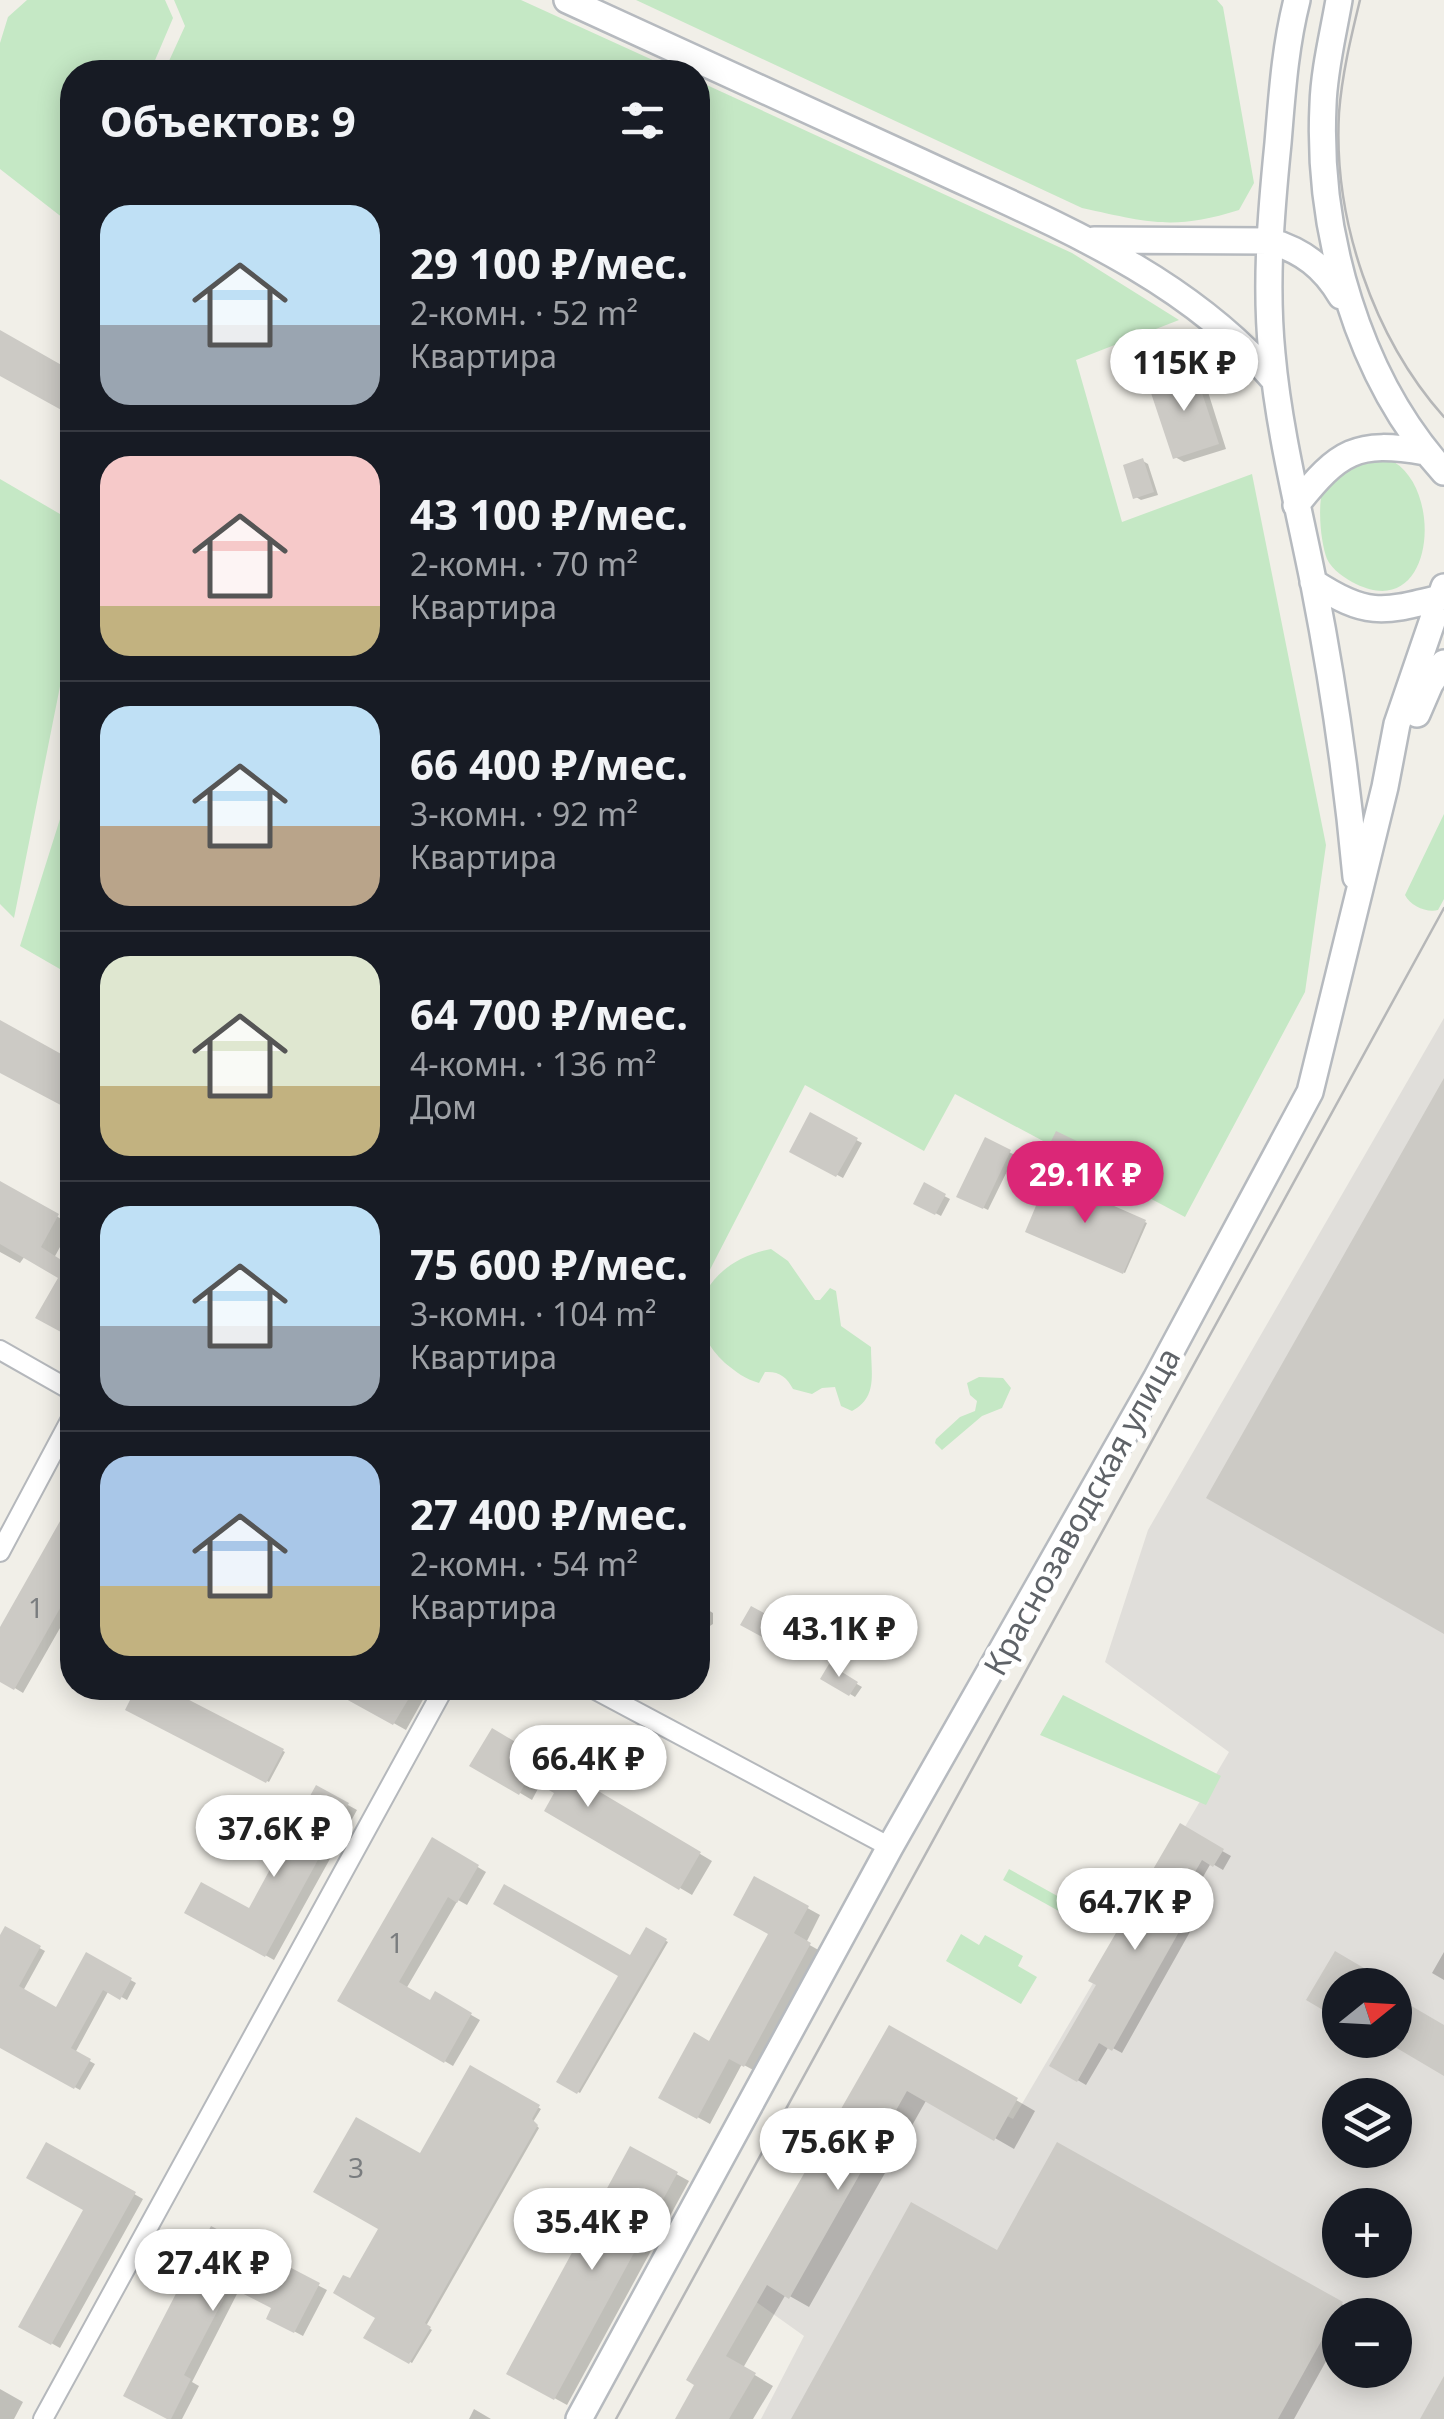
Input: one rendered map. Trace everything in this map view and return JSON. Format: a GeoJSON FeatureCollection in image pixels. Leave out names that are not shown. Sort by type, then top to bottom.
{"type":"FeatureCollection","features":[{"type":"Feature","properties":{"kind":"main road"},"geometry":{"type":"LineString","coordinates":[[567,0],[698,60]]}},
{"type":"Feature","properties":{"kind":"main road"},"geometry":{"type":"LineString","coordinates":[[1296,0],[1281,103],[1270,242],[1269,312],[1275,381],[1346,766],[1358,897]]}},
{"type":"Feature","properties":{"kind":"main road"},"geometry":{"type":"LineString","coordinates":[[1339,0],[1323,100],[1322,148],[1327,195],[1351,313],[1371,363],[1425,452],[1444,472]]}},
{"type":"Feature","properties":{"kind":"main road"},"geometry":{"type":"LineString","coordinates":[[710,65],[1089,239],[1190,302],[1234,337],[1275,381]]}},
{"type":"Feature","properties":{"kind":"main road"},"geometry":{"type":"LineString","coordinates":[[1089,239],[1270,242],[1288,246],[1322,267],[1351,313]]}},
{"type":"Feature","properties":{"kind":"main road"},"geometry":{"type":"LineString","coordinates":[[1296,504],[1318,478],[1351,450],[1390,446],[1425,452]]}},
{"type":"Feature","properties":{"kind":"main road"},"geometry":{"type":"LineString","coordinates":[[1313,582],[1364,609],[1393,610],[1444,594]]}},
{"type":"Feature","properties":{"kind":"main road"},"geometry":{"type":"LineString","coordinates":[[1385,787],[1397,724],[1444,594]]}},
{"type":"Feature","properties":{"kind":"main road"},"geometry":{"type":"LineString","coordinates":[[1385,787],[1430,684],[1444,663]]}},
{"type":"Feature","properties":{"kind":"main road","name":"Краснозаводская улица"},"geometry":{"type":"LineString","coordinates":[[579,2419],[890,1847],[1156,1379],[1310,1092],[1385,787]]}},
{"type":"Feature","properties":{"kind":"street"},"geometry":{"type":"LineString","coordinates":[[0,1350],[60,1384]]}},
{"type":"Feature","properties":{"kind":"street"},"geometry":{"type":"LineString","coordinates":[[0,1552],[60,1440]]}},
{"type":"Feature","properties":{"kind":"street"},"geometry":{"type":"LineString","coordinates":[[42,2419],[437,1700]]}},
{"type":"Feature","properties":{"kind":"street"},"geometry":{"type":"LineString","coordinates":[[614,1700],[890,1847]]}},
{"type":"Feature","properties":{"kind":"shaded area"},"geometry":{"type":"Polygon","coordinates":[[[1444,1018],[1444,2419],[761,2419],[804,2336],[748,2296],[880,2052],[1013,2119],[1229,1752],[1105,1662],[1148,1530],[1444,1018]]]}},
{"type":"Feature","properties":{"kind":"green space"},"geometry":{"type":"Polygon","coordinates":[[[27,0],[165,0],[173,18],[155,60],[60,60],[60,216],[0,169],[0,43],[8,17],[27,0]]]}},
{"type":"Feature","properties":{"kind":"green space"},"geometry":{"type":"Polygon","coordinates":[[[174,0],[521,0],[653,60],[169,60],[185,26],[174,0]]]}},
{"type":"Feature","properties":{"kind":"green space"},"geometry":{"type":"Polygon","coordinates":[[[636,0],[1217,0],[1223,7],[1254,183],[1239,210],[1196,221],[1160,222],[1082,208],[636,0]]]}},
{"type":"Feature","properties":{"kind":"green space"},"geometry":{"type":"Polygon","coordinates":[[[710,87],[1072,253],[1179,320],[1076,360],[1122,522],[1252,474],[1326,845],[1305,992],[1185,1217],[955,1094],[924,1151],[805,1085],[710,1270],[710,87]]]}},
{"type":"Feature","properties":{"kind":"green space"},"geometry":{"type":"Polygon","coordinates":[[[1371,458],[1394,462],[1410,477],[1425,524],[1423,548],[1415,570],[1402,585],[1382,591],[1356,584],[1336,570],[1327,559],[1321,529],[1320,505],[1329,476],[1371,458]]]}},
{"type":"Feature","properties":{"kind":"green space"},"geometry":{"type":"Polygon","coordinates":[[[0,479],[60,514],[60,686],[14,918],[0,904],[0,479]]]}},
{"type":"Feature","properties":{"kind":"green space"},"geometry":{"type":"Polygon","coordinates":[[[1444,814],[1444,899],[1438,910],[1429,910],[1415,905],[1405,895],[1444,814]]]}},
{"type":"Feature","properties":{"kind":"green space"},"geometry":{"type":"Polygon","coordinates":[[[60,819],[60,969],[20,946],[60,819]]]}},
{"type":"Feature","properties":{"kind":"green space"},"geometry":{"type":"Polygon","coordinates":[[[771,1249],[788,1261],[815,1300],[820,1300],[830,1288],[836,1291],[841,1326],[871,1347],[869,1392],[852,1411],[841,1406],[835,1387],[812,1394],[793,1389],[782,1376],[770,1372],[765,1372],[759,1383],[725,1363],[710,1345],[710,1286],[731,1265],[771,1249]]]}},
{"type":"Feature","properties":{"kind":"green space"},"geometry":{"type":"Polygon","coordinates":[[[979,1377],[1003,1378],[1011,1388],[1002,1408],[982,1416],[942,1450],[936,1439],[960,1417],[975,1411],[977,1401],[970,1395],[967,1383],[979,1377]]]}},
{"type":"Feature","properties":{"kind":"green space"},"geometry":{"type":"Polygon","coordinates":[[[1063,1695],[1221,1776],[1206,1805],[1040,1735],[1063,1695]]]}},
{"type":"Feature","properties":{"kind":"green space"},"geometry":{"type":"Polygon","coordinates":[[[1009,1869],[1097,1918],[1091,1929],[1003,1880],[1009,1869]]]}},
{"type":"Feature","properties":{"kind":"green space"},"geometry":{"type":"Polygon","coordinates":[[[961,1934],[979,1945],[985,1935],[1023,1956],[1018,1966],[1037,1977],[1021,2004],[946,1961],[961,1934]]]}},
{"type":"Feature","properties":{"kind":"building"},"geometry":{"type":"Polygon","coordinates":[[[0,330],[60,364],[60,409],[0,376],[0,330]]]}},
{"type":"Feature","properties":{"kind":"building"},"geometry":{"type":"Polygon","coordinates":[[[1194,369],[1219,444],[1173,459],[1148,384],[1194,369]]]}},
{"type":"Feature","properties":{"kind":"building"},"geometry":{"type":"Polygon","coordinates":[[[1143,458],[1154,492],[1133,499],[1123,465],[1143,458]]]}},
{"type":"Feature","properties":{"kind":"building"},"geometry":{"type":"Polygon","coordinates":[[[0,1020],[60,1053],[60,1105],[0,1073],[0,1020]]]}},
{"type":"Feature","properties":{"kind":"building"},"geometry":{"type":"Polygon","coordinates":[[[1444,1078],[1444,1634],[1206,1498],[1444,1078]]]}},
{"type":"Feature","properties":{"kind":"building"},"geometry":{"type":"Polygon","coordinates":[[[810,1112],[858,1138],[836,1177],[789,1152],[810,1112]]]}},
{"type":"Feature","properties":{"kind":"building"},"geometry":{"type":"Polygon","coordinates":[[[1056,1131],[1081,1143],[1063,1180],[1038,1168],[1056,1131]]]}},
{"type":"Feature","properties":{"kind":"building"},"geometry":{"type":"Polygon","coordinates":[[[985,1137],[1011,1150],[983,1209],[956,1197],[985,1137]]]}},
{"type":"Feature","properties":{"kind":"building"},"geometry":{"type":"Polygon","coordinates":[[[1048,1177],[1146,1220],[1123,1274],[1025,1232],[1048,1177]]]}},
{"type":"Feature","properties":{"kind":"building"},"geometry":{"type":"Polygon","coordinates":[[[0,1181],[59,1214],[41,1247],[60,1259],[60,1332],[35,1318],[58,1278],[0,1244],[0,1181]]]}},
{"type":"Feature","properties":{"kind":"building"},"geometry":{"type":"Polygon","coordinates":[[[924,1182],[946,1194],[935,1215],[913,1204],[924,1182]]]}},
{"type":"Feature","properties":{"kind":"building"},"geometry":{"type":"Polygon","coordinates":[[[60,1521],[60,1608],[14,1690],[0,1682],[0,1627],[60,1521]]]}},
{"type":"Feature","properties":{"kind":"building"},"geometry":{"type":"Polygon","coordinates":[[[751,1606],[784,1624],[773,1643],[740,1625],[751,1606]]]}},
{"type":"Feature","properties":{"kind":"building"},"geometry":{"type":"Polygon","coordinates":[[[829,1664],[858,1682],[849,1696],[820,1679],[829,1664]]]}},
{"type":"Feature","properties":{"kind":"building"},"geometry":{"type":"Polygon","coordinates":[[[130,1700],[189,1700],[284,1749],[266,1783],[125,1710],[130,1700]]]}},
{"type":"Feature","properties":{"kind":"building"},"geometry":{"type":"Polygon","coordinates":[[[348,1700],[408,1700],[393,1725],[348,1700]]]}},
{"type":"Feature","properties":{"kind":"building"},"geometry":{"type":"Polygon","coordinates":[[[492,1728],[701,1852],[679,1890],[544,1811],[554,1793],[528,1778],[519,1795],[469,1766],[492,1728]]]}},
{"type":"Feature","properties":{"kind":"building"},"geometry":{"type":"Polygon","coordinates":[[[316,1785],[349,1803],[265,1957],[184,1913],[201,1882],[249,1908],[316,1785]]]}},
{"type":"Feature","properties":{"kind":"building"},"geometry":{"type":"Polygon","coordinates":[[[1180,1823],[1224,1849],[1213,1867],[1202,1860],[1170,1915],[1184,1923],[1112,2051],[1099,2043],[1077,2082],[1049,2066],[1096,1985],[1088,1981],[1180,1823]]]}},
{"type":"Feature","properties":{"kind":"building"},"geometry":{"type":"Polygon","coordinates":[[[432,1837],[479,1865],[457,1903],[448,1897],[399,1982],[430,2000],[435,1991],[472,2013],[444,2063],[337,2001],[432,1837]]]}},
{"type":"Feature","properties":{"kind":"building"},"geometry":{"type":"Polygon","coordinates":[[[754,1876],[809,1906],[794,1933],[811,1943],[744,2067],[729,2059],[697,2119],[658,2098],[694,2032],[709,2041],[768,1934],[733,1915],[754,1876]]]}},
{"type":"Feature","properties":{"kind":"building"},"geometry":{"type":"Polygon","coordinates":[[[504,1884],[630,1955],[646,1927],[667,1939],[577,2094],[556,2082],[618,1976],[493,1904],[504,1884]]]}},
{"type":"Feature","properties":{"kind":"building"},"geometry":{"type":"Polygon","coordinates":[[[5,1926],[41,1946],[19,1986],[56,2007],[86,1952],[132,1978],[120,2000],[103,1990],[71,2048],[91,2059],[74,2089],[0,2048],[0,1935],[5,1926]]]}},
{"type":"Feature","properties":{"kind":"building"},"geometry":{"type":"Polygon","coordinates":[[[1335,1951],[1364,1968],[1325,1968],[1335,1951]]]}},
{"type":"Feature","properties":{"kind":"building"},"geometry":{"type":"Polygon","coordinates":[[[1322,1973],[1322,2009],[1306,2000],[1322,1973]]]}},
{"type":"Feature","properties":{"kind":"building"},"geometry":{"type":"Polygon","coordinates":[[[1412,2006],[1444,2025],[1444,2076],[1412,2057],[1412,2006]]]}},
{"type":"Feature","properties":{"kind":"building"},"geometry":{"type":"Polygon","coordinates":[[[889,2025],[1018,2098],[994,2141],[907,2091],[789,2299],[767,2285],[726,2356],[756,2373],[729,2419],[675,2419],[694,2385],[686,2380],[889,2025]]]}},
{"type":"Feature","properties":{"kind":"building"},"geometry":{"type":"Polygon","coordinates":[[[470,2065],[540,2105],[532,2119],[538,2125],[425,2323],[431,2327],[409,2364],[363,2338],[375,2318],[333,2293],[343,2275],[350,2278],[378,2229],[313,2192],[356,2117],[420,2153],[470,2065]]]}},
{"type":"Feature","properties":{"kind":"building"},"geometry":{"type":"Polygon","coordinates":[[[46,2142],[136,2192],[51,2345],[18,2327],[83,2210],[26,2178],[46,2142]]]}},
{"type":"Feature","properties":{"kind":"building"},"geometry":{"type":"Polygon","coordinates":[[[1057,2142],[1336,2298],[1322,2298],[1322,2340],[1278,2419],[791,2419],[911,2202],[997,2250],[1057,2142]]]}},
{"type":"Feature","properties":{"kind":"building"},"geometry":{"type":"Polygon","coordinates":[[[630,2146],[678,2172],[554,2400],[506,2374],[630,2146]]]}},
{"type":"Feature","properties":{"kind":"building"},"geometry":{"type":"Polygon","coordinates":[[[211,2226],[320,2283],[294,2333],[266,2319],[271,2308],[230,2287],[184,2375],[191,2379],[171,2419],[167,2419],[123,2396],[211,2226]]]}},
{"type":"Feature","properties":{"kind":"building"},"geometry":{"type":"Polygon","coordinates":[[[1444,2376],[1444,2419],[1420,2419],[1444,2376]]]}},
{"type":"Feature","properties":{"kind":"tram line"},"geometry":{"type":"LineString","coordinates":[[1360,0],[1339,113],[1343,194],[1351,235],[1378,314],[1397,351],[1444,417]]}},
{"type":"Feature","properties":{"kind":"tram line"},"geometry":{"type":"LineString","coordinates":[[616,2419],[1444,908]]}}]}
